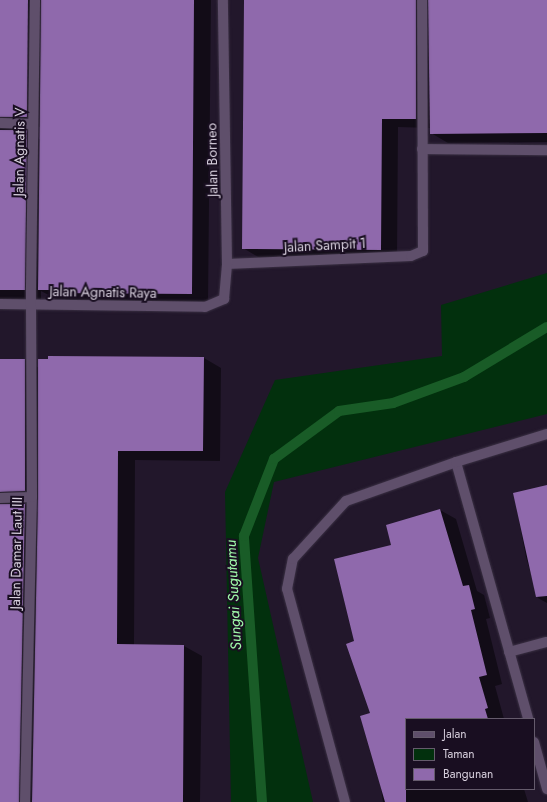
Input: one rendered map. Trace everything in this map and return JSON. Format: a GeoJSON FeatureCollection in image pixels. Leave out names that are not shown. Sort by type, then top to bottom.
{"type":"FeatureCollection","features":[{"type":"Feature","properties":{"kind":"street","name":"Jalan Agnatis V"},"geometry":{"type":"LineString","coordinates":[[31,305],[35,0]]}},
{"type":"Feature","properties":{"kind":"street","name":"Jalan Borneo"},"geometry":{"type":"LineString","coordinates":[[205,307],[224,299],[227,264],[223,0]]}},
{"type":"Feature","properties":{"kind":"street"},"geometry":{"type":"LineString","coordinates":[[422,0],[422,149],[547,150]]}},
{"type":"Feature","properties":{"kind":"street"},"geometry":{"type":"LineString","coordinates":[[0,123],[33,124]]}},
{"type":"Feature","properties":{"kind":"street","name":"Jalan Sampit 1"},"geometry":{"type":"LineString","coordinates":[[227,264],[411,256],[423,251],[422,149]]}},
{"type":"Feature","properties":{"kind":"street","name":"Jalan Agnatis Raya"},"geometry":{"type":"LineString","coordinates":[[0,304],[205,307]]}},
{"type":"Feature","properties":{"kind":"street","name":"Jalan Damar Laut III"},"geometry":{"type":"LineString","coordinates":[[25,802],[32,497],[31,305]]}},
{"type":"Feature","properties":{"kind":"street"},"geometry":{"type":"LineString","coordinates":[[345,802],[287,589],[293,559],[346,501],[456,462],[547,434]]}},
{"type":"Feature","properties":{"kind":"street"},"geometry":{"type":"LineString","coordinates":[[456,462],[528,718]]}},
{"type":"Feature","properties":{"kind":"street"},"geometry":{"type":"LineString","coordinates":[[0,498],[32,497]]}},
{"type":"Feature","properties":{"kind":"street"},"geometry":{"type":"LineString","coordinates":[[509,652],[547,642]]}},
{"type":"Feature","properties":{"kind":"street"},"geometry":{"type":"LineString","coordinates":[[535,746],[547,788]]}},
{"type":"Feature","properties":{"kind":"green space"},"geometry":{"type":"Polygon","coordinates":[[[547,273],[547,414],[274,482],[258,558],[313,802],[231,802],[225,492],[275,380],[442,356],[441,305],[547,273]]]}},
{"type":"Feature","properties":{"kind":"building"},"geometry":{"type":"Polygon","coordinates":[[[0,0],[28,0],[27,117],[0,117],[0,0]]]}},
{"type":"Feature","properties":{"kind":"building"},"geometry":{"type":"Polygon","coordinates":[[[41,0],[194,0],[192,294],[53,293],[53,290],[38,290],[41,0]]]}},
{"type":"Feature","properties":{"kind":"building"},"geometry":{"type":"Polygon","coordinates":[[[244,0],[416,0],[416,119],[382,119],[381,250],[242,249],[244,0]]]}},
{"type":"Feature","properties":{"kind":"building"},"geometry":{"type":"Polygon","coordinates":[[[428,0],[547,0],[547,133],[430,134],[428,0]]]}},
{"type":"Feature","properties":{"kind":"building"},"geometry":{"type":"Polygon","coordinates":[[[0,130],[27,130],[25,290],[0,290],[0,130]]]}},
{"type":"Feature","properties":{"kind":"building"},"geometry":{"type":"Polygon","coordinates":[[[48,356],[204,357],[203,451],[118,451],[117,644],[184,645],[183,802],[32,802],[38,497],[38,359],[48,359],[48,356]]]}},
{"type":"Feature","properties":{"kind":"building"},"geometry":{"type":"Polygon","coordinates":[[[0,359],[25,359],[25,491],[0,492],[0,359]]]}},
{"type":"Feature","properties":{"kind":"building"},"geometry":{"type":"Polygon","coordinates":[[[547,485],[547,596],[536,597],[513,493],[547,485]]]}},
{"type":"Feature","properties":{"kind":"building"},"geometry":{"type":"Polygon","coordinates":[[[0,504],[25,504],[19,802],[0,802],[0,504]]]}},
{"type":"Feature","properties":{"kind":"building"},"geometry":{"type":"Polygon","coordinates":[[[440,509],[463,586],[469,585],[475,609],[471,610],[487,675],[479,677],[488,708],[485,709],[488,718],[405,718],[406,802],[385,802],[360,716],[370,713],[346,644],[354,641],[334,559],[391,545],[386,525],[440,509]]]}},
{"type":"Feature","properties":{"kind":"waterway","name":"Sungai Sugutamu"},"geometry":{"type":"LineString","coordinates":[[262,802],[244,536],[274,459],[339,411],[393,403],[464,377],[547,327]]}}]}
